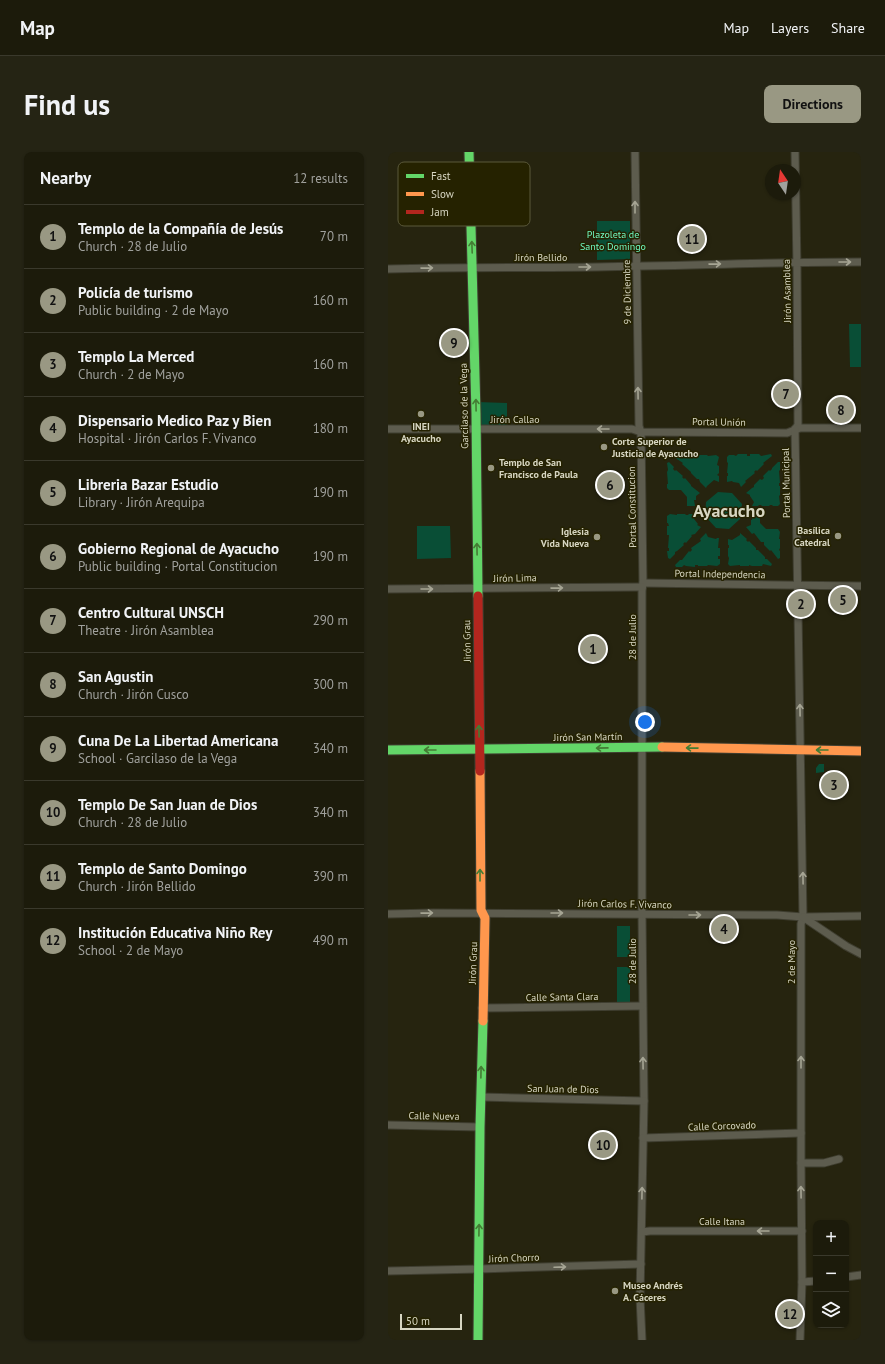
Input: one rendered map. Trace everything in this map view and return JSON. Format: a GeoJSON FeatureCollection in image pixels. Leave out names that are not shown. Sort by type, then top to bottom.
{"type":"FeatureCollection","features":[{"type":"Feature","properties":{"kind":"street","name":"Garcilaso de la Vega"},"geometry":{"type":"LineString","coordinates":[[469,152],[469,162]]}},
{"type":"Feature","properties":{"kind":"street","name":"9 de Diciembre"},"geometry":{"type":"LineString","coordinates":[[635,152],[639,426],[641,432]]}},
{"type":"Feature","properties":{"kind":"street","name":"Jirón Asamblea"},"geometry":{"type":"LineString","coordinates":[[795,152],[798,425],[795,429]]}},
{"type":"Feature","properties":{"kind":"street","name":"Garcilaso de la Vega"},"geometry":{"type":"LineString","coordinates":[[471,226],[478,588]]}},
{"type":"Feature","properties":{"kind":"street","name":"Jirón Bellido"},"geometry":{"type":"LineString","coordinates":[[388,269],[861,262]]}},
{"type":"Feature","properties":{"kind":"street","name":"Portal Unión"},"geometry":{"type":"LineString","coordinates":[[641,432],[787,433],[795,429],[861,428]]}},
{"type":"Feature","properties":{"kind":"street","name":"Jirón Callao"},"geometry":{"type":"LineString","coordinates":[[388,429],[632,429],[641,432]]}},
{"type":"Feature","properties":{"kind":"street","name":"Portal Municipal"},"geometry":{"type":"LineString","coordinates":[[795,429],[797,585]]}},
{"type":"Feature","properties":{"kind":"street","name":"Portal Constitucion"},"geometry":{"type":"LineString","coordinates":[[641,432],[642,585]]}},
{"type":"Feature","properties":{"kind":"street","name":"Jirón Lima"},"geometry":{"type":"LineString","coordinates":[[388,589],[642,585]]}},
{"type":"Feature","properties":{"kind":"street","name":"Portal Independencia"},"geometry":{"type":"LineString","coordinates":[[642,585],[861,586]]}},
{"type":"Feature","properties":{"kind":"street","name":"28 de Julio"},"geometry":{"type":"LineString","coordinates":[[642,585],[642,1006],[644,1101],[640,1297],[642,1340]]}},
{"type":"Feature","properties":{"kind":"street","name":"2 de Mayo"},"geometry":{"type":"LineString","coordinates":[[797,585],[803,917],[801,932],[802,1282],[800,1340]]}},
{"type":"Feature","properties":{"kind":"street","name":"Jirón Grau"},"geometry":{"type":"LineString","coordinates":[[478,588],[480,910],[485,918],[480,1128],[478,1340]]}},
{"type":"Feature","properties":{"kind":"street","name":"Jirón San Martín"},"geometry":{"type":"LineString","coordinates":[[388,750],[641,747],[861,751]]}},
{"type":"Feature","properties":{"kind":"street","name":"Jirón Carlos F. Vivanco"},"geometry":{"type":"LineString","coordinates":[[388,914],[642,914],[777,915],[803,917],[861,916]]}},
{"type":"Feature","properties":{"kind":"street"},"geometry":{"type":"LineString","coordinates":[[803,917],[846,946],[861,954]]}},
{"type":"Feature","properties":{"kind":"street","name":"Calle Santa Clara"},"geometry":{"type":"LineString","coordinates":[[482,1008],[642,1006]]}},
{"type":"Feature","properties":{"kind":"street","name":"San Juan de Dios"},"geometry":{"type":"LineString","coordinates":[[481,1097],[644,1101]]}},
{"type":"Feature","properties":{"kind":"street","name":"Calle Nueva"},"geometry":{"type":"LineString","coordinates":[[388,1125],[480,1128]]}},
{"type":"Feature","properties":{"kind":"street","name":"Calle Corcovado"},"geometry":{"type":"LineString","coordinates":[[643,1138],[801,1133]]}},
{"type":"Feature","properties":{"kind":"street"},"geometry":{"type":"LineString","coordinates":[[801,1163],[824,1163],[840,1159]]}},
{"type":"Feature","properties":{"kind":"street","name":"Calle Itana"},"geometry":{"type":"LineString","coordinates":[[642,1232],[802,1231]]}},
{"type":"Feature","properties":{"kind":"street","name":"Jirón Chorro"},"geometry":{"type":"LineString","coordinates":[[388,1271],[479,1270],[641,1264]]}},
{"type":"Feature","properties":{"kind":"street"},"geometry":{"type":"LineString","coordinates":[[849,1277],[861,1275]]}},
{"type":"Feature","properties":{"kind":"street"},"geometry":{"type":"LineString","coordinates":[[802,1282],[813,1281]]}},
{"type":"Feature","properties":{"kind":"green space","name":"Plazoleta de Santo Domingo"},"geometry":{"type":"Polygon","coordinates":[[[597,221],[630,221],[630,259],[597,260],[597,221]]]}},
{"type":"Feature","properties":{"kind":"green space"},"geometry":{"type":"Polygon","coordinates":[[[849,324],[861,324],[861,367],[850,367],[849,324]]]}},
{"type":"Feature","properties":{"kind":"green space"},"geometry":{"type":"Polygon","coordinates":[[[477,402],[507,403],[507,427],[478,427],[477,402]]]}},
{"type":"Feature","properties":{"kind":"green space"},"geometry":{"type":"Polygon","coordinates":[[[738,454],[747,454],[747,456],[750,456],[750,454],[759,454],[761,456],[771,454],[772,456],[745,481],[746,482],[741,487],[739,483],[732,481],[727,482],[727,457],[729,455],[736,456],[738,454]]]}},
{"type":"Feature","properties":{"kind":"green space"},"geometry":{"type":"Polygon","coordinates":[[[675,455],[716,455],[719,457],[717,465],[719,466],[719,473],[717,475],[719,476],[719,482],[714,480],[706,488],[699,479],[697,479],[682,464],[683,463],[674,457],[675,455]]]}},
{"type":"Feature","properties":{"kind":"green space"},"geometry":{"type":"Polygon","coordinates":[[[669,462],[674,467],[673,469],[675,471],[676,470],[683,476],[682,477],[684,479],[685,478],[691,486],[700,493],[696,496],[696,500],[694,500],[695,506],[687,506],[687,497],[681,490],[669,490],[667,488],[667,463],[669,462]]]}},
{"type":"Feature","properties":{"kind":"green space"},"geometry":{"type":"Polygon","coordinates":[[[778,462],[780,462],[780,504],[778,506],[752,506],[754,502],[750,495],[746,493],[754,487],[760,479],[762,480],[764,478],[763,476],[778,462]]]}},
{"type":"Feature","properties":{"kind":"green space"},"geometry":{"type":"Polygon","coordinates":[[[718,492],[732,493],[742,504],[740,519],[729,529],[716,528],[705,516],[706,502],[718,492]]]}},
{"type":"Feature","properties":{"kind":"green space"},"geometry":{"type":"Polygon","coordinates":[[[670,514],[695,514],[694,519],[698,524],[697,525],[701,527],[695,534],[691,535],[692,536],[686,543],[685,542],[683,544],[684,545],[675,552],[670,559],[668,558],[667,551],[669,551],[669,535],[667,535],[667,526],[669,526],[667,523],[667,516],[670,514]]]}},
{"type":"Feature","properties":{"kind":"green space"},"geometry":{"type":"Polygon","coordinates":[[[752,514],[760,514],[760,523],[766,529],[778,529],[780,532],[780,558],[778,559],[771,550],[770,551],[764,545],[764,542],[761,542],[754,533],[752,534],[746,527],[751,525],[752,514]]]}},
{"type":"Feature","properties":{"kind":"green space"},"geometry":{"type":"Polygon","coordinates":[[[417,526],[450,526],[451,558],[417,559],[417,526]]]}},
{"type":"Feature","properties":{"kind":"green space"},"geometry":{"type":"Polygon","coordinates":[[[706,533],[708,537],[716,539],[719,538],[718,548],[720,548],[720,556],[718,556],[718,559],[720,559],[720,564],[717,566],[695,565],[695,567],[684,565],[682,567],[676,567],[675,565],[682,560],[689,551],[690,552],[692,550],[691,548],[701,541],[700,539],[706,533]]]}},
{"type":"Feature","properties":{"kind":"green space"},"geometry":{"type":"Polygon","coordinates":[[[740,533],[765,557],[765,559],[772,564],[771,566],[763,564],[762,566],[730,566],[728,564],[728,539],[732,540],[740,535],[740,533]]]}},
{"type":"Feature","properties":{"kind":"green space"},"geometry":{"type":"Polygon","coordinates":[[[819,764],[824,764],[824,772],[816,773],[816,768],[819,764]]]}},
{"type":"Feature","properties":{"kind":"green space"},"geometry":{"type":"Polygon","coordinates":[[[617,926],[630,926],[630,957],[617,957],[617,926]]]}},
{"type":"Feature","properties":{"kind":"green space"},"geometry":{"type":"Polygon","coordinates":[[[617,967],[630,967],[630,1003],[617,1003],[617,967]]]}},
{"type":"Feature","properties":{"kind":"traffic: fast"},"geometry":{"type":"LineString","coordinates":[[469,152],[469,162]]}},
{"type":"Feature","properties":{"kind":"traffic: fast"},"geometry":{"type":"LineString","coordinates":[[471,226],[476,413],[478,596]]}},
{"type":"Feature","properties":{"kind":"traffic: fast"},"geometry":{"type":"LineString","coordinates":[[388,750],[662,747]]}},
{"type":"Feature","properties":{"kind":"traffic: fast"},"geometry":{"type":"LineString","coordinates":[[478,1340],[480,1127],[483,1021]]}},
{"type":"Feature","properties":{"kind":"traffic: slow"},"geometry":{"type":"LineString","coordinates":[[662,747],[861,751]]}},
{"type":"Feature","properties":{"kind":"traffic: slow"},"geometry":{"type":"LineString","coordinates":[[480,771],[481,910],[485,918],[483,1021]]}},
{"type":"Feature","properties":{"kind":"traffic: jam"},"geometry":{"type":"LineString","coordinates":[[478,596],[480,771]]}},
{"type":"Feature","properties":{"kind":"place","name":"Templo de Santo Domingo"},"geometry":{"type":"Point","coordinates":[692,239]}},
{"type":"Feature","properties":{"kind":"place","name":"Cuna De La Libertad Americana"},"geometry":{"type":"Point","coordinates":[454,343]}},
{"type":"Feature","properties":{"kind":"place","name":"Centro Cultural UNSCH"},"geometry":{"type":"Point","coordinates":[786,394]}},
{"type":"Feature","properties":{"kind":"place","name":"San Agustin"},"geometry":{"type":"Point","coordinates":[841,410]}},
{"type":"Feature","properties":{"kind":"place","name":"INEI Ayacucho"},"geometry":{"type":"Point","coordinates":[421,414]}},
{"type":"Feature","properties":{"kind":"place","name":"Corte Superior de Justicia de Ayacucho"},"geometry":{"type":"Point","coordinates":[604,447]}},
{"type":"Feature","properties":{"kind":"place","name":"Templo de San Francisco de Paula"},"geometry":{"type":"Point","coordinates":[491,468]}},
{"type":"Feature","properties":{"kind":"place","name":"Gobierno Regional de Ayacucho"},"geometry":{"type":"Point","coordinates":[610,485]}},
{"type":"Feature","properties":{"kind":"place","name":"Basílica Catedral"},"geometry":{"type":"Point","coordinates":[838,536]}},
{"type":"Feature","properties":{"kind":"place","name":"Iglesia Vida Nueva"},"geometry":{"type":"Point","coordinates":[597,537]}},
{"type":"Feature","properties":{"kind":"place","name":"Libreria Bazar Estudio"},"geometry":{"type":"Point","coordinates":[843,600]}},
{"type":"Feature","properties":{"kind":"place","name":"Policía de turismo"},"geometry":{"type":"Point","coordinates":[801,604]}},
{"type":"Feature","properties":{"kind":"place","name":"Templo de la Compañía de Jesús"},"geometry":{"type":"Point","coordinates":[593,649]}},
{"type":"Feature","properties":{"kind":"place","name":"Templo La Merced"},"geometry":{"type":"Point","coordinates":[834,785]}},
{"type":"Feature","properties":{"kind":"place","name":"Dispensario Medico Paz y Bien"},"geometry":{"type":"Point","coordinates":[724,929]}},
{"type":"Feature","properties":{"kind":"place","name":"Templo De San Juan de Dios"},"geometry":{"type":"Point","coordinates":[603,1145]}},
{"type":"Feature","properties":{"kind":"place","name":"Museo Andrés A. Cáceres"},"geometry":{"type":"Point","coordinates":[615,1291]}},
{"type":"Feature","properties":{"kind":"place","name":"Institución Educativa Niño Rey"},"geometry":{"type":"Point","coordinates":[790,1314]}},
{"type":"Feature","properties":{"kind":"district","name":"Ayacucho"},"geometry":{"type":"Point","coordinates":[729,510]}}]}
